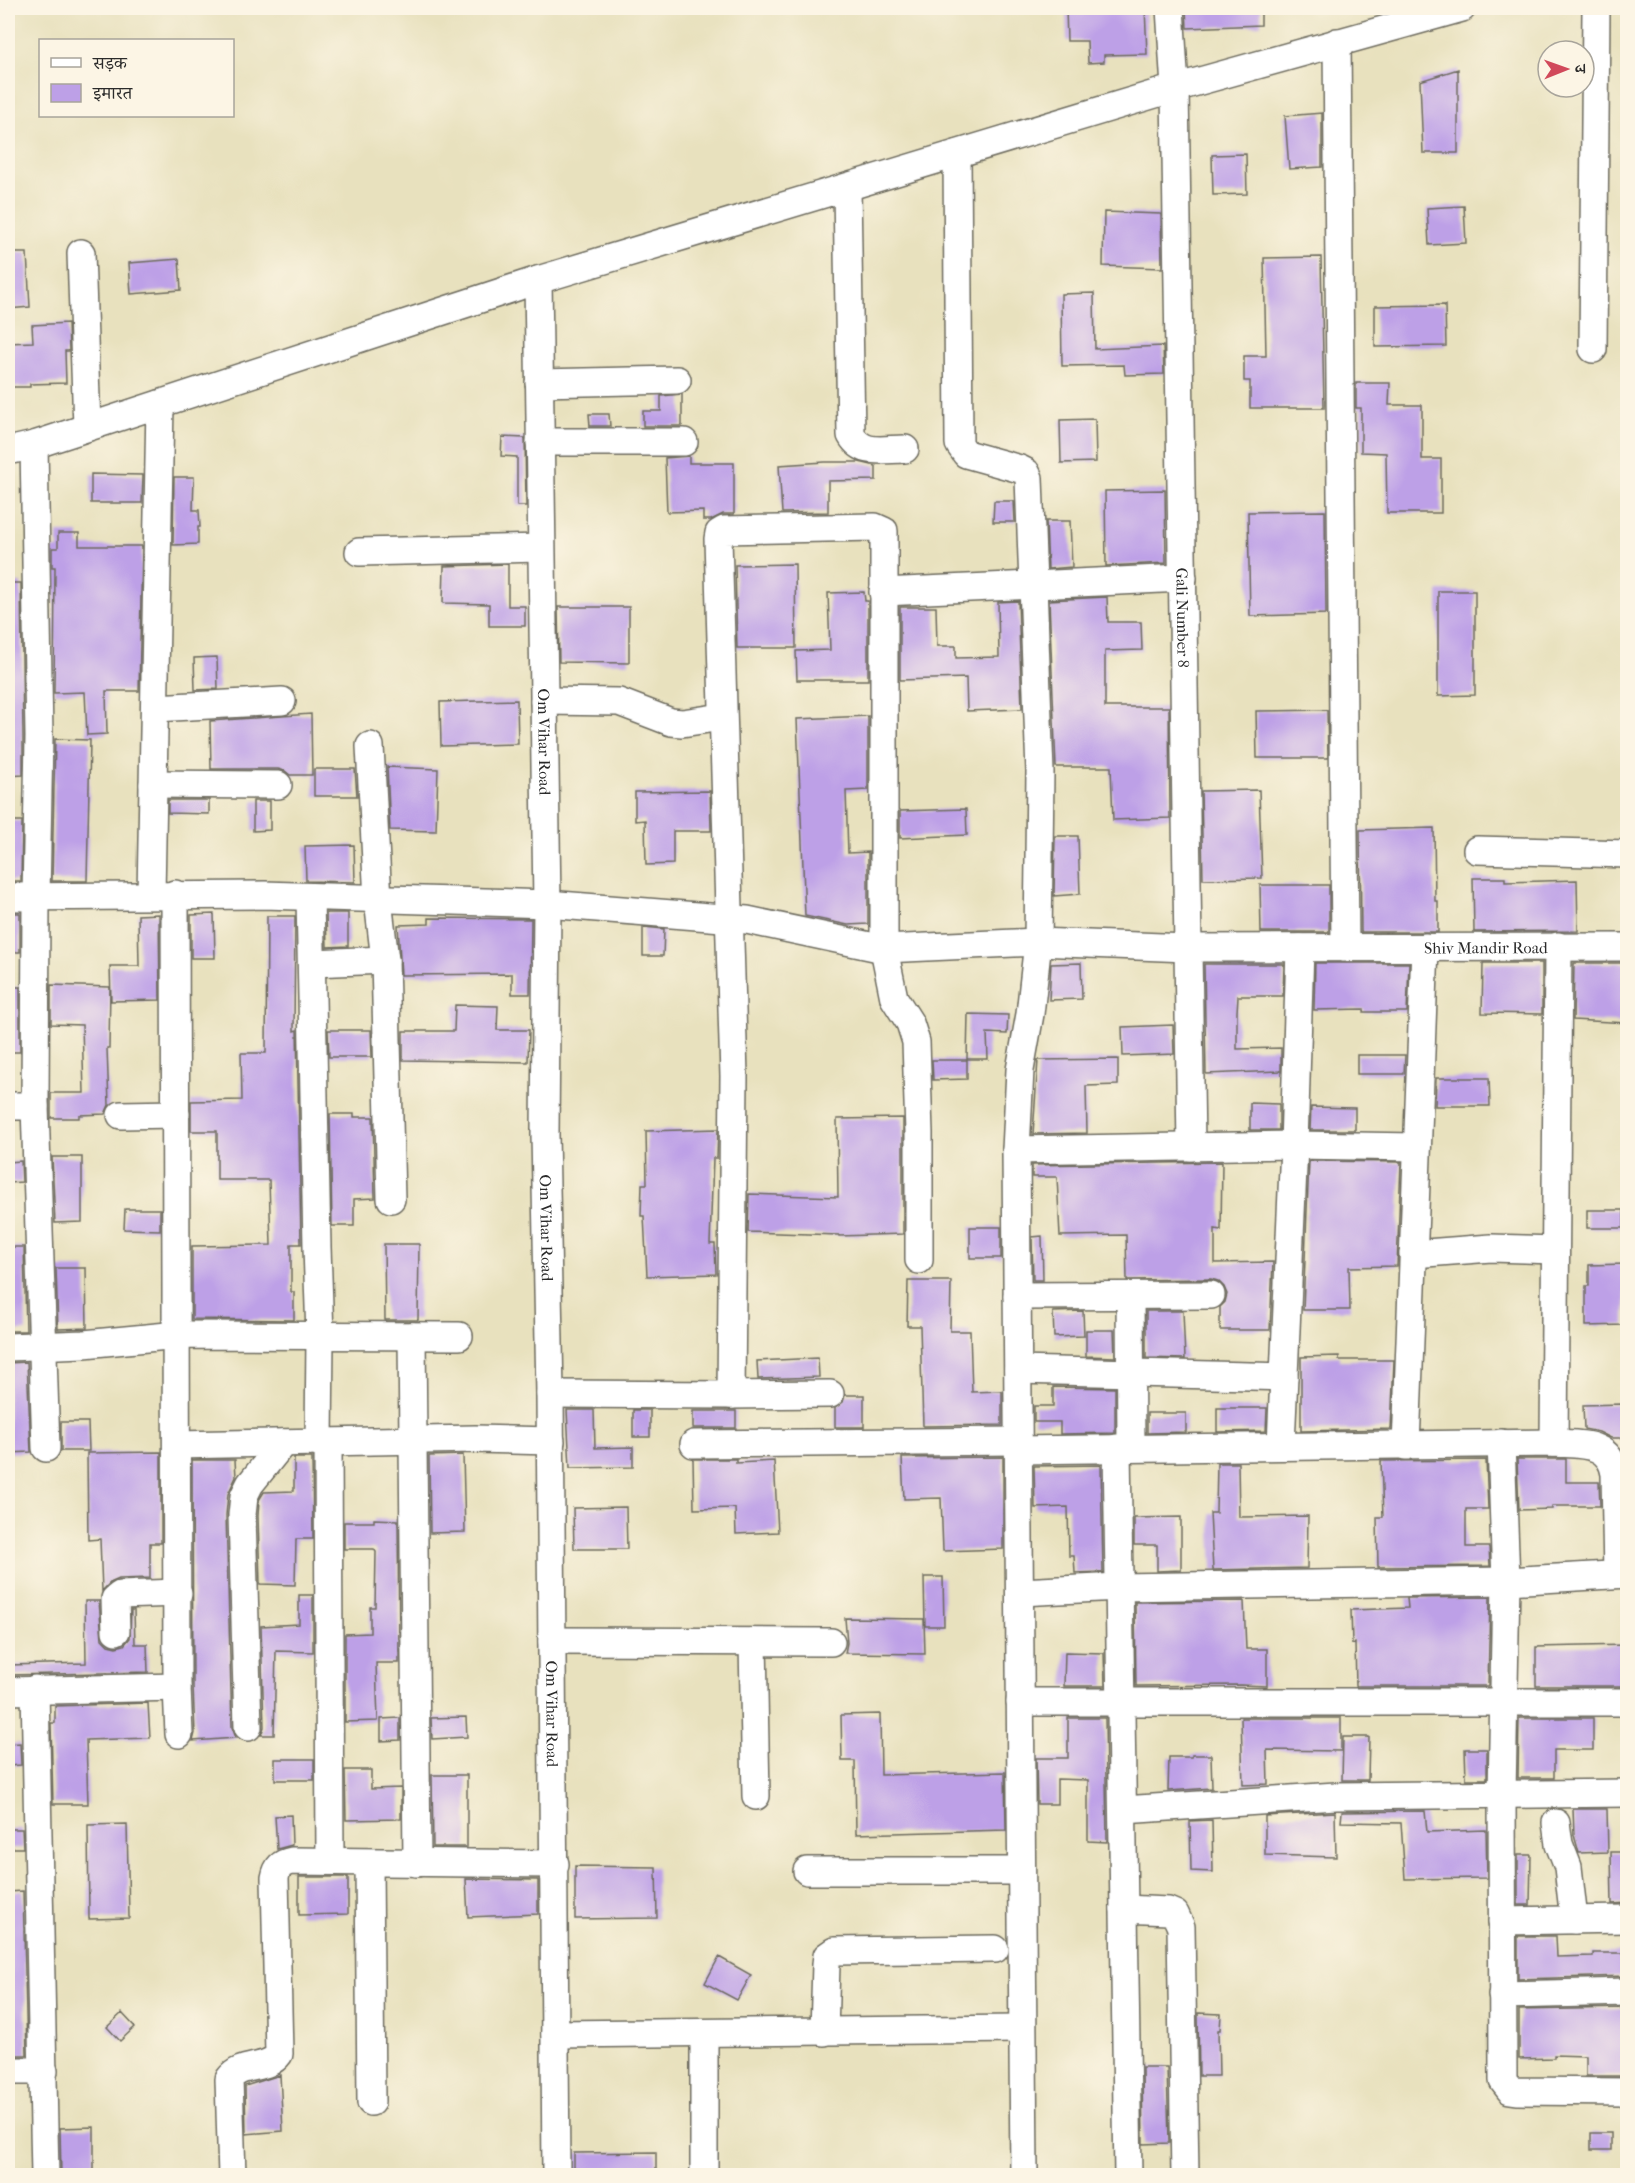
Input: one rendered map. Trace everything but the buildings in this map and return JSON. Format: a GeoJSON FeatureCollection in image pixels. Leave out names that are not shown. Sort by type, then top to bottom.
{"type":"FeatureCollection","features":[{"type":"Feature","properties":{"kind":"street","name":"Gali Number 8"},"geometry":{"type":"LineString","coordinates":[[1170,8],[1174,88],[1191,1147]]}},
{"type":"Feature","properties":{"kind":"street"},"geometry":{"type":"LineString","coordinates":[[8,451],[34,445],[538,280],[847,189],[1174,88],[1462,8]]}},
{"type":"Feature","properties":{"kind":"street"},"geometry":{"type":"LineString","coordinates":[[1593,349],[1596,8]]}},
{"type":"Feature","properties":{"kind":"street"},"geometry":{"type":"LineString","coordinates":[[1337,42],[1345,948]]}},
{"type":"Feature","properties":{"kind":"street"},"geometry":{"type":"LineString","coordinates":[[957,154],[958,444],[966,454],[1026,472],[1029,478],[1034,585],[1040,772],[1038,942],[1030,1014],[1020,1070],[1016,1150],[1023,2175]]}},
{"type":"Feature","properties":{"kind":"street"},"geometry":{"type":"LineString","coordinates":[[847,189],[851,435],[857,446],[866,449],[905,448]]}},
{"type":"Feature","properties":{"kind":"street"},"geometry":{"type":"LineString","coordinates":[[81,253],[87,427]]}},
{"type":"Feature","properties":{"kind":"street","name":"Om Vihar Road"},"geometry":{"type":"LineString","coordinates":[[538,280],[547,904],[545,1134],[551,1441],[556,2175]]}},
{"type":"Feature","properties":{"kind":"street"},"geometry":{"type":"LineString","coordinates":[[539,383],[677,380]]}},
{"type":"Feature","properties":{"kind":"street"},"geometry":{"type":"LineString","coordinates":[[160,404],[153,784],[163,895],[176,1114],[179,1734]]}},
{"type":"Feature","properties":{"kind":"street"},"geometry":{"type":"LineString","coordinates":[[540,442],[684,442]]}},
{"type":"Feature","properties":{"kind":"street"},"geometry":{"type":"LineString","coordinates":[[34,445],[39,737],[35,1106],[46,1448]]}},
{"type":"Feature","properties":{"kind":"street"},"geometry":{"type":"LineString","coordinates":[[731,1395],[734,1076],[722,717],[719,533],[729,530],[880,528],[884,531],[884,949],[894,998],[910,1023],[916,1042],[919,1260]]}},
{"type":"Feature","properties":{"kind":"street"},"geometry":{"type":"LineString","coordinates":[[359,552],[541,548]]}},
{"type":"Feature","properties":{"kind":"street"},"geometry":{"type":"LineString","coordinates":[[883,592],[1183,578]]}},
{"type":"Feature","properties":{"kind":"street"},"geometry":{"type":"LineString","coordinates":[[155,708],[282,701]]}},
{"type":"Feature","properties":{"kind":"street"},"geometry":{"type":"LineString","coordinates":[[544,701],[619,702],[671,722],[682,723],[722,717]]}},
{"type":"Feature","properties":{"kind":"street"},"geometry":{"type":"LineString","coordinates":[[370,746],[378,900],[385,960],[391,1199]]}},
{"type":"Feature","properties":{"kind":"street"},"geometry":{"type":"LineString","coordinates":[[153,784],[278,784]]}},
{"type":"Feature","properties":{"kind":"street"},"geometry":{"type":"LineString","coordinates":[[1477,850],[1628,854]]}},
{"type":"Feature","properties":{"kind":"street","name":"Shiv Mandir Road"},"geometry":{"type":"LineString","coordinates":[[8,897],[163,895],[547,904],[729,918],[770,924],[884,949],[1038,942],[1187,948],[1628,947]]}},
{"type":"Feature","properties":{"kind":"street"},"geometry":{"type":"LineString","coordinates":[[310,897],[316,1247],[321,1336],[330,1861]]}},
{"type":"Feature","properties":{"kind":"street"},"geometry":{"type":"LineString","coordinates":[[1406,1446],[1425,946]]}},
{"type":"Feature","properties":{"kind":"street"},"geometry":{"type":"LineString","coordinates":[[1554,1443],[1558,946]]}},
{"type":"Feature","properties":{"kind":"street"},"geometry":{"type":"LineString","coordinates":[[1281,1445],[1300,948]]}},
{"type":"Feature","properties":{"kind":"street"},"geometry":{"type":"LineString","coordinates":[[312,963],[385,960]]}},
{"type":"Feature","properties":{"kind":"street"},"geometry":{"type":"LineString","coordinates":[[8,1106],[35,1106]]}},
{"type":"Feature","properties":{"kind":"street"},"geometry":{"type":"LineString","coordinates":[[121,1115],[176,1114]]}},
{"type":"Feature","properties":{"kind":"street"},"geometry":{"type":"LineString","coordinates":[[1016,1150],[1294,1145],[1417,1147]]}},
{"type":"Feature","properties":{"kind":"street"},"geometry":{"type":"LineString","coordinates":[[1413,1254],[1491,1248],[1554,1250]]}},
{"type":"Feature","properties":{"kind":"street"},"geometry":{"type":"LineString","coordinates":[[1017,1296],[1211,1295]]}},
{"type":"Feature","properties":{"kind":"street"},"geometry":{"type":"LineString","coordinates":[[1128,2175],[1119,1587],[1124,1448],[1130,1373],[1130,1296]]}},
{"type":"Feature","properties":{"kind":"street"},"geometry":{"type":"LineString","coordinates":[[8,1347],[84,1344],[177,1335],[459,1336]]}},
{"type":"Feature","properties":{"kind":"street"},"geometry":{"type":"LineString","coordinates":[[412,1336],[417,1863]]}},
{"type":"Feature","properties":{"kind":"street"},"geometry":{"type":"LineString","coordinates":[[1018,1370],[1284,1377]]}},
{"type":"Feature","properties":{"kind":"street"},"geometry":{"type":"LineString","coordinates":[[550,1394],[830,1394]]}},
{"type":"Feature","properties":{"kind":"street"},"geometry":{"type":"LineString","coordinates":[[177,1445],[475,1439],[551,1441]]}},
{"type":"Feature","properties":{"kind":"street"},"geometry":{"type":"LineString","coordinates":[[248,1727],[242,1515],[244,1496],[250,1484],[284,1443]]}},
{"type":"Feature","properties":{"kind":"street"},"geometry":{"type":"LineString","coordinates":[[1501,1443],[1506,1581],[1502,1794],[1503,2081],[1510,2090],[1628,2092]]}},
{"type":"Feature","properties":{"kind":"street"},"geometry":{"type":"LineString","coordinates":[[694,1444],[1018,1445],[1124,1448],[1554,1443],[1592,1446],[1604,1451],[1613,1462],[1622,1574],[1506,1581],[1119,1587],[1020,1592]]}},
{"type":"Feature","properties":{"kind":"street"},"geometry":{"type":"LineString","coordinates":[[116,1631],[115,1599],[120,1595],[178,1593]]}},
{"type":"Feature","properties":{"kind":"street"},"geometry":{"type":"LineString","coordinates":[[552,1641],[831,1642]]}},
{"type":"Feature","properties":{"kind":"street"},"geometry":{"type":"LineString","coordinates":[[753,1642],[756,1796]]}},
{"type":"Feature","properties":{"kind":"street"},"geometry":{"type":"LineString","coordinates":[[8,1691],[177,1687]]}},
{"type":"Feature","properties":{"kind":"street"},"geometry":{"type":"LineString","coordinates":[[35,1689],[45,2175]]}},
{"type":"Feature","properties":{"kind":"street"},"geometry":{"type":"LineString","coordinates":[[1020,1702],[1628,1702]]}},
{"type":"Feature","properties":{"kind":"street"},"geometry":{"type":"LineString","coordinates":[[1123,1810],[1336,1796],[1628,1793]]}},
{"type":"Feature","properties":{"kind":"street"},"geometry":{"type":"LineString","coordinates":[[1556,1823],[1559,1844],[1568,1867],[1574,1920]]}},
{"type":"Feature","properties":{"kind":"street"},"geometry":{"type":"LineString","coordinates":[[232,2175],[229,2079],[232,2074],[242,2069],[271,2062],[279,2054],[275,1878],[276,1871],[283,1863],[330,1861],[555,1864]]}},
{"type":"Feature","properties":{"kind":"street"},"geometry":{"type":"LineString","coordinates":[[369,1863],[371,2102]]}},
{"type":"Feature","properties":{"kind":"street"},"geometry":{"type":"LineString","coordinates":[[807,1871],[1021,1871]]}},
{"type":"Feature","properties":{"kind":"street"},"geometry":{"type":"LineString","coordinates":[[1124,1909],[1168,1911],[1175,1914],[1181,1927],[1185,2175]]}},
{"type":"Feature","properties":{"kind":"street"},"geometry":{"type":"LineString","coordinates":[[1502,1921],[1628,1919]]}},
{"type":"Feature","properties":{"kind":"street"},"geometry":{"type":"LineString","coordinates":[[824,2032],[826,1964],[827,1956],[834,1951],[995,1949]]}},
{"type":"Feature","properties":{"kind":"street"},"geometry":{"type":"LineString","coordinates":[[1502,1995],[1628,1992]]}},
{"type":"Feature","properties":{"kind":"street"},"geometry":{"type":"LineString","coordinates":[[555,2034],[1022,2029]]}},
{"type":"Feature","properties":{"kind":"street"},"geometry":{"type":"LineString","coordinates":[[704,2033],[704,2175]]}},
{"type":"Feature","properties":{"kind":"street"},"geometry":{"type":"LineString","coordinates":[[8,2070],[44,2071]]}}]}
